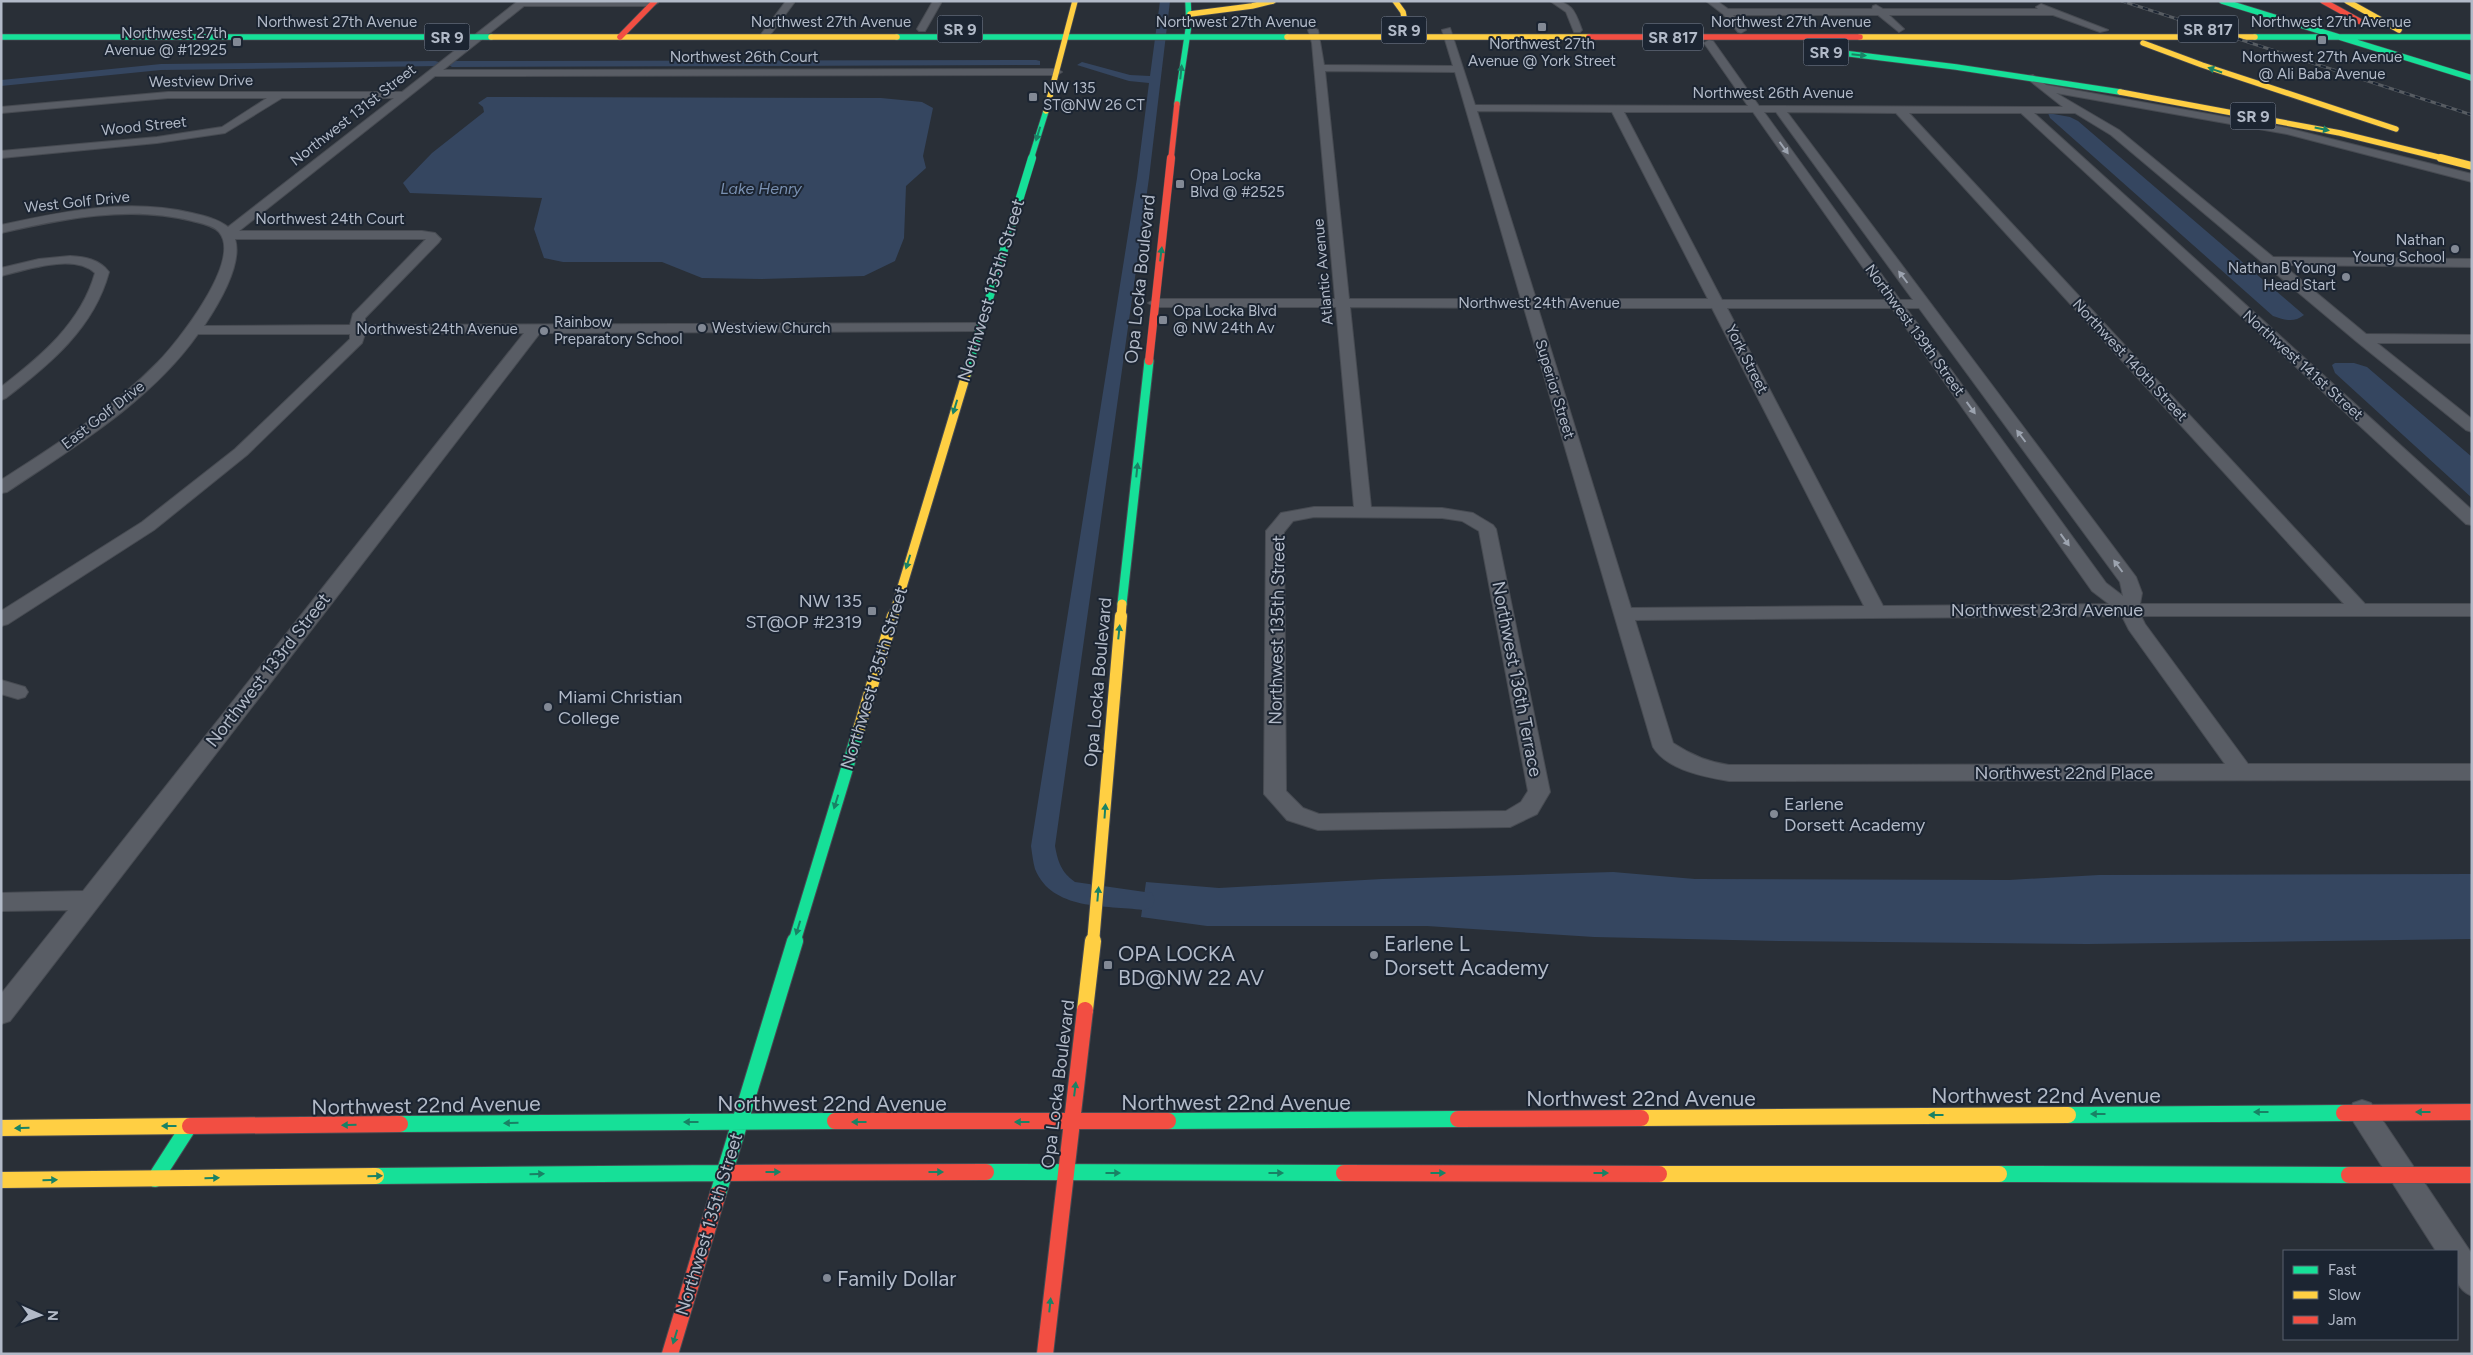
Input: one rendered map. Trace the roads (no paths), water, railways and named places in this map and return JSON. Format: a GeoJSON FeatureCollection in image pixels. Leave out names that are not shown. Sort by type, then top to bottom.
{"type":"FeatureCollection","features":[{"type":"Feature","properties":{"kind":"main road","name":"Northwest 135th Street"},"geometry":{"type":"LineString","coordinates":[[670,1354],[1057,72],[1075,1]]}},
{"type":"Feature","properties":{"kind":"main road","name":"Opa Locka Boulevard"},"geometry":{"type":"LineString","coordinates":[[1044,1354],[1095,929],[1117,653],[1155,303],[1181,33],[1190,14],[1188,1]]}},
{"type":"Feature","properties":{"kind":"main road"},"geometry":{"type":"LineString","coordinates":[[1202,1],[1234,5],[1259,1]]}},
{"type":"Feature","properties":{"kind":"main road"},"geometry":{"type":"LineString","coordinates":[[1190,14],[1202,10],[1252,7],[1273,1]]}},
{"type":"Feature","properties":{"kind":"main road"},"geometry":{"type":"LineString","coordinates":[[1395,1],[1403,12],[1408,33]]}},
{"type":"Feature","properties":{"kind":"main road"},"geometry":{"type":"LineString","coordinates":[[2222,1],[2472,78]]}},
{"type":"Feature","properties":{"kind":"main road"},"geometry":{"type":"LineString","coordinates":[[2323,1],[2366,25],[2366,30]]}},
{"type":"Feature","properties":{"kind":"main road"},"geometry":{"type":"LineString","coordinates":[[2347,1],[2399,30],[2400,34],[2386,37]]}},
{"type":"Feature","properties":{"kind":"main road"},"geometry":{"type":"LineString","coordinates":[[624,33],[654,2]]}},
{"type":"Feature","properties":{"kind":"main road","name":"Northwest 27th Avenue"},"geometry":{"type":"LineString","coordinates":[[1,29],[488,29],[624,33]]}},
{"type":"Feature","properties":{"kind":"main road","name":"Northwest 27th Avenue"},"geometry":{"type":"LineString","coordinates":[[766,33],[922,29],[1068,33]]}},
{"type":"Feature","properties":{"kind":"main road","name":"Northwest 27th Avenue"},"geometry":{"type":"LineString","coordinates":[[1,37],[478,37],[624,33],[1314,34],[1577,30],[2472,30]]}},
{"type":"Feature","properties":{"kind":"main road"},"geometry":{"type":"LineString","coordinates":[[1796,37],[1812,34],[1817,30]]}},
{"type":"Feature","properties":{"kind":"main road"},"geometry":{"type":"LineString","coordinates":[[1832,37],[1834,34],[1858,30]]}},
{"type":"Feature","properties":{"kind":"main road","name":"SR 9"},"geometry":{"type":"LineString","coordinates":[[2103,30],[2202,66],[2410,134],[2305,111]]}},
{"type":"Feature","properties":{"kind":"main road","name":"Northwest 27th Avenue"},"geometry":{"type":"LineString","coordinates":[[1448,33],[1618,37],[2472,37]]}},
{"type":"Feature","properties":{"kind":"main road","name":"SR 9"},"geometry":{"type":"LineString","coordinates":[[1618,37],[1794,49]]}},
{"type":"Feature","properties":{"kind":"main road","name":"SR 9"},"geometry":{"type":"LineString","coordinates":[[1821,51],[1938,64],[2323,129],[2472,166]]}},
{"type":"Feature","properties":{"kind":"main road"},"geometry":{"type":"LineString","coordinates":[[2037,82],[2032,72],[2048,69]]}},
{"type":"Feature","properties":{"kind":"main road","name":"Northwest 22nd Avenue"},"geometry":{"type":"LineString","coordinates":[[1,1128],[2472,1112]]}},
{"type":"Feature","properties":{"kind":"main road"},"geometry":{"type":"LineString","coordinates":[[155,1178],[190,1126]]}},
{"type":"Feature","properties":{"kind":"main road"},"geometry":{"type":"LineString","coordinates":[[1,1180],[724,1172],[2472,1175]]}},
{"type":"Feature","properties":{"kind":"street"},"geometry":{"type":"LineString","coordinates":[[1554,1],[1570,12],[1577,30]]}},
{"type":"Feature","properties":{"kind":"street"},"geometry":{"type":"LineString","coordinates":[[1710,1],[1726,12],[1741,30]]}},
{"type":"Feature","properties":{"kind":"street"},"geometry":{"type":"LineString","coordinates":[[1869,1],[1900,30]]}},
{"type":"Feature","properties":{"kind":"street"},"geometry":{"type":"LineString","coordinates":[[2023,1],[2103,30]]}},
{"type":"Feature","properties":{"kind":"street","name":"Northwest 131st Street"},"geometry":{"type":"LineString","coordinates":[[228,234],[402,95],[522,3],[654,2]]}},
{"type":"Feature","properties":{"kind":"street"},"geometry":{"type":"LineString","coordinates":[[766,33],[789,3]]}},
{"type":"Feature","properties":{"kind":"street"},"geometry":{"type":"LineString","coordinates":[[922,29],[936,3]]}},
{"type":"Feature","properties":{"kind":"street"},"geometry":{"type":"LineString","coordinates":[[1726,12],[2054,12]]}},
{"type":"Feature","properties":{"kind":"street","name":"Superior Street"},"geometry":{"type":"LineString","coordinates":[[1448,33],[1457,69],[1664,747]]}},
{"type":"Feature","properties":{"kind":"street","name":"Atlantic Avenue"},"geometry":{"type":"LineString","coordinates":[[1314,34],[1328,148],[1341,303],[1363,512]]}},
{"type":"Feature","properties":{"kind":"street","name":"Northwest 139th Street"},"geometry":{"type":"LineString","coordinates":[[1709,43],[2099,587],[2129,610],[2136,626],[2243,774]]}},
{"type":"Feature","properties":{"kind":"street"},"geometry":{"type":"LineString","coordinates":[[1319,68],[1457,69]]}},
{"type":"Feature","properties":{"kind":"street","name":"Northwest 26th Court"},"geometry":{"type":"LineString","coordinates":[[432,73],[1057,72]]}},
{"type":"Feature","properties":{"kind":"street"},"geometry":{"type":"LineString","coordinates":[[2037,82],[2053,97],[2108,126],[2361,338],[2472,427]]}},
{"type":"Feature","properties":{"kind":"street"},"geometry":{"type":"LineString","coordinates":[[2037,82],[2287,131],[2405,159],[2472,178]]}},
{"type":"Feature","properties":{"kind":"street","name":"Wood Street"},"geometry":{"type":"LineString","coordinates":[[1,155],[157,140],[225,130],[280,95]]}},
{"type":"Feature","properties":{"kind":"street","name":"Westview Drive"},"geometry":{"type":"LineString","coordinates":[[1,110],[133,97],[402,95]]}},
{"type":"Feature","properties":{"kind":"street","name":"Northwest 26th Avenue"},"geometry":{"type":"LineString","coordinates":[[1470,108],[2077,110]]}},
{"type":"Feature","properties":{"kind":"street","name":"York Street"},"geometry":{"type":"LineString","coordinates":[[1616,108],[1877,612]]}},
{"type":"Feature","properties":{"kind":"street","name":"Northwest 139th Street"},"geometry":{"type":"LineString","coordinates":[[1778,108],[2130,581],[2133,593],[2129,610]]}},
{"type":"Feature","properties":{"kind":"street","name":"Northwest 140th Street"},"geometry":{"type":"LineString","coordinates":[[1899,109],[2360,610]]}},
{"type":"Feature","properties":{"kind":"street","name":"Northwest 141st Street"},"geometry":{"type":"LineString","coordinates":[[2023,109],[2472,520]]}},
{"type":"Feature","properties":{"kind":"street"},"geometry":{"type":"LineString","coordinates":[[1822,200],[1846,200]]}},
{"type":"Feature","properties":{"kind":"street","name":"West Golf Drive"},"geometry":{"type":"LineString","coordinates":[[1,229],[80,215],[146,211],[195,218],[217,225],[228,234]]}},
{"type":"Feature","properties":{"kind":"street"},"geometry":{"type":"LineString","coordinates":[[194,330],[213,300],[223,277],[229,251],[228,234]]}},
{"type":"Feature","properties":{"kind":"street","name":"Northwest 24th Court"},"geometry":{"type":"LineString","coordinates":[[228,234],[422,235],[433,237],[433,242],[358,318],[358,329]]}},
{"type":"Feature","properties":{"kind":"street"},"geometry":{"type":"LineString","coordinates":[[1,272],[38,263],[67,260],[92,264],[102,272],[94,296],[71,330],[42,362],[1,394]]}},
{"type":"Feature","properties":{"kind":"street"},"geometry":{"type":"LineString","coordinates":[[2269,261],[2472,263]]}},
{"type":"Feature","properties":{"kind":"street","name":"Northwest 24th Avenue"},"geometry":{"type":"LineString","coordinates":[[1155,303],[1923,304]]}},
{"type":"Feature","properties":{"kind":"street","name":"Northwest 24th Avenue"},"geometry":{"type":"LineString","coordinates":[[194,330],[980,327]]}},
{"type":"Feature","properties":{"kind":"street","name":"Northwest 133rd Street"},"geometry":{"type":"LineString","coordinates":[[1,1013],[536,328]]}},
{"type":"Feature","properties":{"kind":"street"},"geometry":{"type":"LineString","coordinates":[[1,620],[148,526],[241,452],[357,340],[358,329]]}},
{"type":"Feature","properties":{"kind":"street","name":"East Golf Drive"},"geometry":{"type":"LineString","coordinates":[[1,488],[53,453],[122,402],[157,371],[194,330]]}},
{"type":"Feature","properties":{"kind":"street"},"geometry":{"type":"LineString","coordinates":[[2361,338],[2472,339]]}},
{"type":"Feature","properties":{"kind":"street","name":"Northwest 135th Street"},"geometry":{"type":"LineString","coordinates":[[1276,794],[1274,531],[1287,517],[1314,512],[1363,512]]}},
{"type":"Feature","properties":{"kind":"street","name":"Northwest 136th Terrace"},"geometry":{"type":"LineString","coordinates":[[1276,794],[1295,814],[1318,822],[1510,820],[1529,808],[1539,792],[1487,529],[1467,517],[1442,513],[1363,512]]}},
{"type":"Feature","properties":{"kind":"street","name":"Northwest 23rd Avenue"},"geometry":{"type":"LineString","coordinates":[[1623,614],[2129,610],[2472,610]]}},
{"type":"Feature","properties":{"kind":"street","name":"Northwest 22nd Place"},"geometry":{"type":"LineString","coordinates":[[1664,747],[1681,760],[1699,768],[1729,773],[2243,774],[2472,772]]}},
{"type":"Feature","properties":{"kind":"street"},"geometry":{"type":"LineString","coordinates":[[1,902],[88,900]]}},
{"type":"Feature","properties":{"kind":"street"},"geometry":{"type":"LineString","coordinates":[[2362,1112],[2452,1250]]}},
{"type":"Feature","properties":{"kind":"street"},"geometry":{"type":"LineString","coordinates":[[2458,1260],[2472,1281]]}},
{"type":"Feature","properties":{"kind":"water","name":"Lake Henry"},"geometry":{"type":"Polygon","coordinates":[[[487,97],[881,98],[922,102],[933,108],[923,156],[926,168],[906,186],[904,238],[895,261],[864,276],[761,279],[702,278],[662,262],[563,262],[544,258],[534,229],[542,198],[410,193],[403,183],[432,153],[484,112],[483,107],[478,103],[487,97]]]}},
{"type":"Feature","properties":{"kind":"water"},"geometry":{"type":"Polygon","coordinates":[[[2048,113],[2070,117],[2078,121],[2304,315],[2293,320],[2285,320],[2273,316],[2050,118],[2048,113]]]}},
{"type":"Feature","properties":{"kind":"water"},"geometry":{"type":"Polygon","coordinates":[[[2335,363],[2354,363],[2367,367],[2472,457],[2472,498],[2335,373],[2332,365],[2335,363]]]}},
{"type":"Feature","properties":{"kind":"water"},"geometry":{"type":"Polygon","coordinates":[[[1613,872],[1695,879],[2009,880],[2099,875],[2472,874],[2472,939],[2087,944],[1778,941],[1594,937],[1427,926],[1207,926],[1141,917],[1146,882],[1219,888],[1382,879],[1613,872]]]}},
{"type":"Feature","properties":{"kind":"waterway"},"geometry":{"type":"LineString","coordinates":[[1143,900],[1069,891],[1057,882],[1047,868],[1043,846],[1143,178],[1165,1]]}},
{"type":"Feature","properties":{"kind":"waterway"},"geometry":{"type":"LineString","coordinates":[[452,64],[1036,63]]}},
{"type":"Feature","properties":{"kind":"waterway"},"geometry":{"type":"LineString","coordinates":[[1,83],[161,67],[435,64]]}},
{"type":"Feature","properties":{"kind":"waterway"},"geometry":{"type":"LineString","coordinates":[[1082,65],[1129,78],[1155,80]]}},
{"type":"Feature","properties":{"kind":"railway"},"geometry":{"type":"LineString","coordinates":[[2122,1],[2472,115]]}},
{"type":"Feature","properties":{"kind":"place","name":"Northwest 27th Avenue @ York Street"},"geometry":{"type":"Point","coordinates":[1542,27]}},
{"type":"Feature","properties":{"kind":"place","name":"Northwest 27th Avenue @ Ali Baba Avenue"},"geometry":{"type":"Point","coordinates":[2322,40]}},
{"type":"Feature","properties":{"kind":"place","name":"Northwest 27th Avenue @ #12925"},"geometry":{"type":"Point","coordinates":[237,42]}},
{"type":"Feature","properties":{"kind":"place","name":"NW 135 ST@NW 26 CT"},"geometry":{"type":"Point","coordinates":[1033,97]}},
{"type":"Feature","properties":{"kind":"place","name":"Opa Locka Blvd @ #2525"},"geometry":{"type":"Point","coordinates":[1180,184]}},
{"type":"Feature","properties":{"kind":"place","name":"Nathan Young School"},"geometry":{"type":"Point","coordinates":[2455,249]}},
{"type":"Feature","properties":{"kind":"place","name":"Nathan B Young Head Start"},"geometry":{"type":"Point","coordinates":[2346,277]}},
{"type":"Feature","properties":{"kind":"place","name":"Opa Locka Blvd @ NW 24th Av"},"geometry":{"type":"Point","coordinates":[1163,320]}},
{"type":"Feature","properties":{"kind":"place","name":"Westview Church"},"geometry":{"type":"Point","coordinates":[702,328]}},
{"type":"Feature","properties":{"kind":"place","name":"Rainbow Preparatory School"},"geometry":{"type":"Point","coordinates":[544,331]}},
{"type":"Feature","properties":{"kind":"place","name":"NW 135 ST@OP #2319"},"geometry":{"type":"Point","coordinates":[872,611]}},
{"type":"Feature","properties":{"kind":"place","name":"Miami Christian College"},"geometry":{"type":"Point","coordinates":[548,707]}},
{"type":"Feature","properties":{"kind":"place","name":"Earlene Dorsett Academy"},"geometry":{"type":"Point","coordinates":[1774,814]}},
{"type":"Feature","properties":{"kind":"place","name":"Earlene L Dorsett Academy"},"geometry":{"type":"Point","coordinates":[1374,955]}},
{"type":"Feature","properties":{"kind":"place","name":"OPA LOCKA BD@NW 22 AV"},"geometry":{"type":"Point","coordinates":[1108,965]}},
{"type":"Feature","properties":{"kind":"place","name":"Family Dollar"},"geometry":{"type":"Point","coordinates":[827,1278]}}]}
